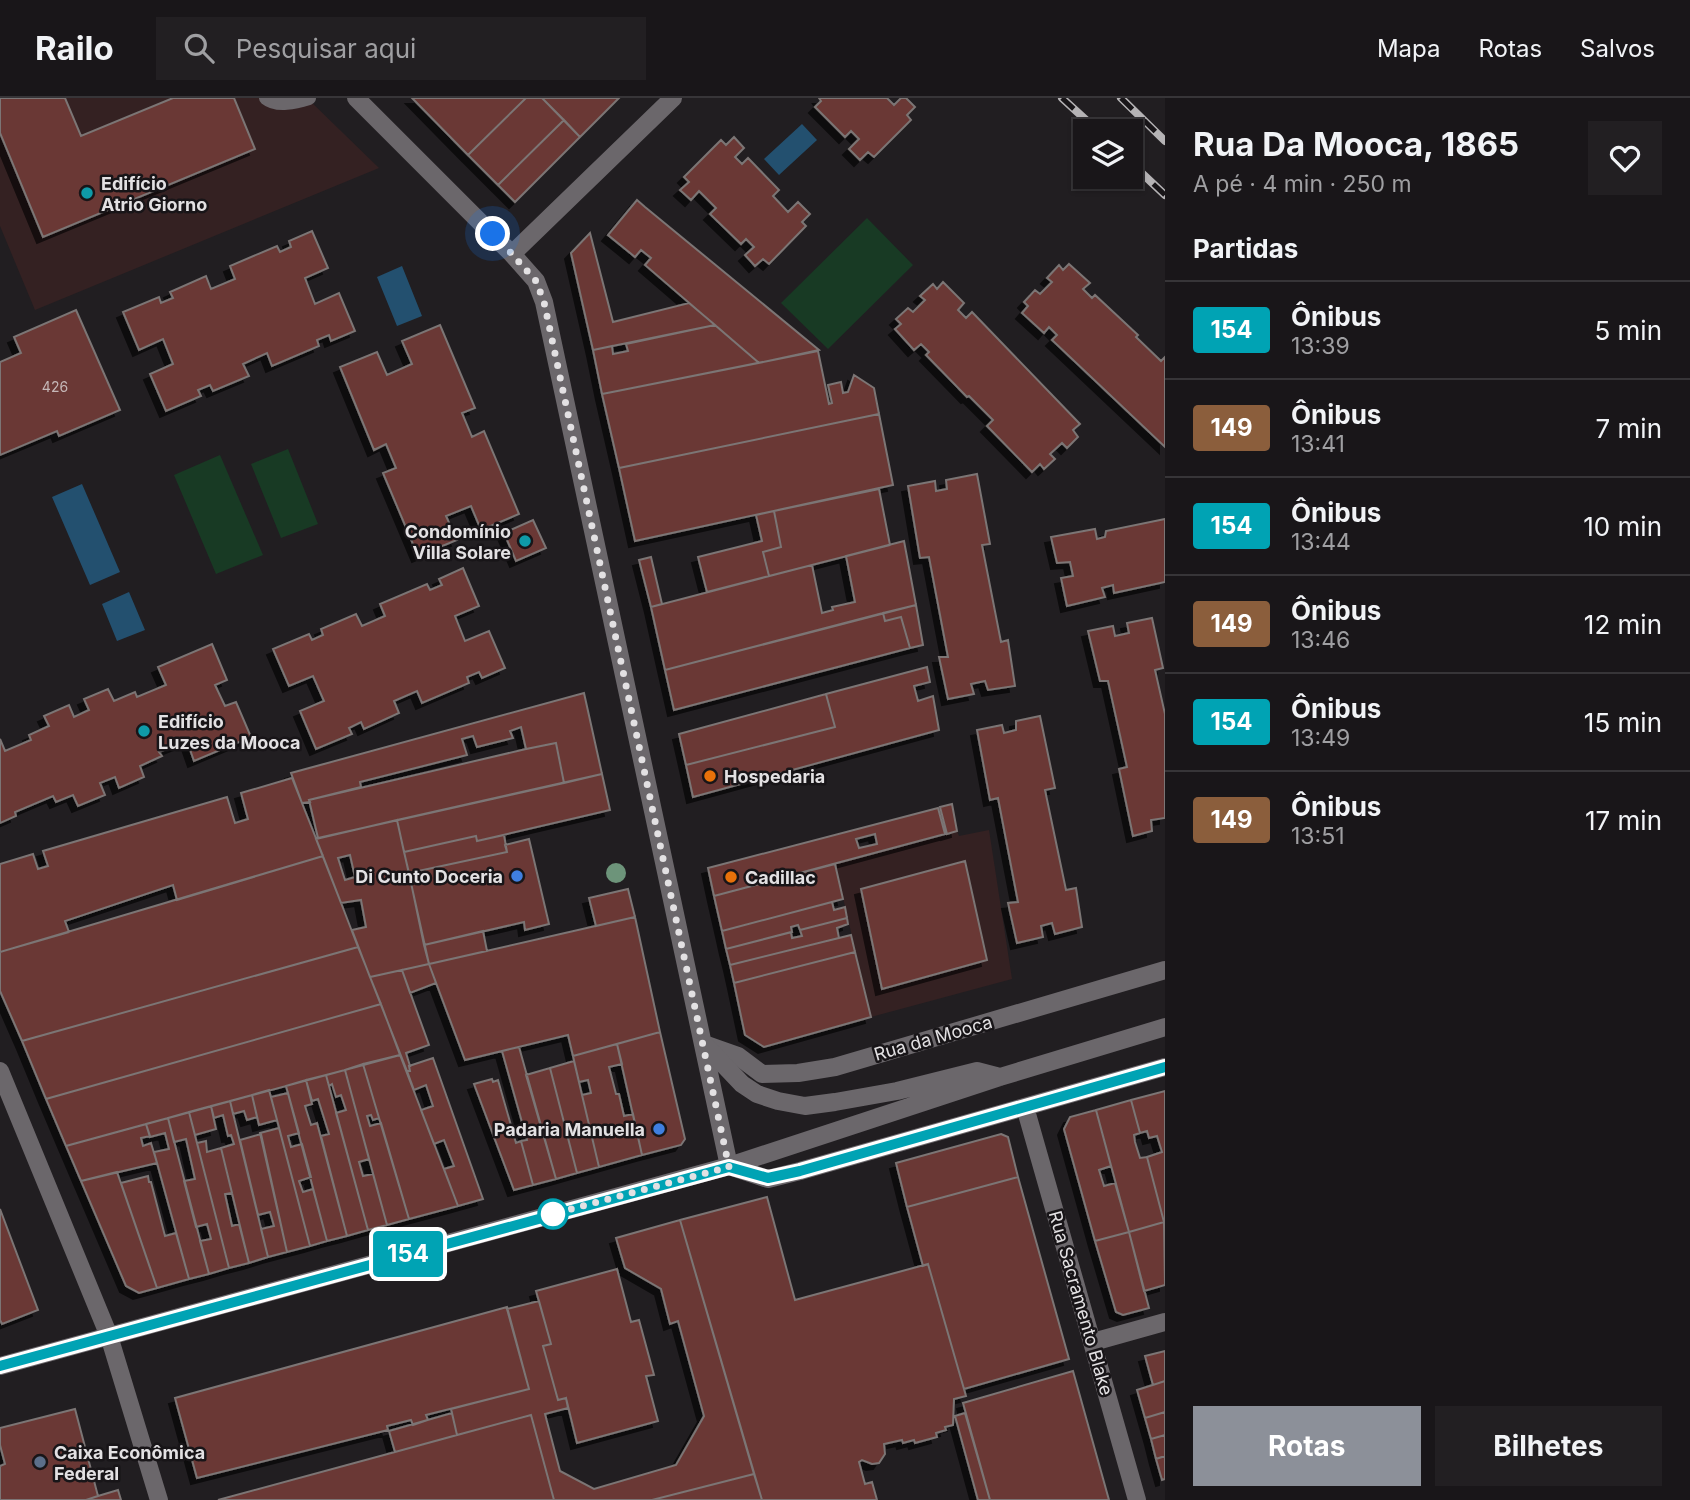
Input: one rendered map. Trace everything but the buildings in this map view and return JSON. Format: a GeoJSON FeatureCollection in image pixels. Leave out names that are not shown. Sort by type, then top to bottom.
{"type":"FeatureCollection","features":[{"type":"Feature","properties":{"kind":"street"},"geometry":{"type":"LineString","coordinates":[[356,98],[512,254],[536,281],[544,302],[729,1167]]}},
{"type":"Feature","properties":{"kind":"street"},"geometry":{"type":"LineString","coordinates":[[512,254],[673,98]]}},
{"type":"Feature","properties":{"kind":"street","name":"Rua da Mooca"},"geometry":{"type":"LineString","coordinates":[[704,1044],[738,1056],[762,1074],[795,1073],[835,1067],[1165,970]]}},
{"type":"Feature","properties":{"kind":"street"},"geometry":{"type":"LineString","coordinates":[[0,1366],[729,1167],[1000,1077],[1165,1027]]}},
{"type":"Feature","properties":{"kind":"street"},"geometry":{"type":"LineString","coordinates":[[704,1044],[742,1084],[757,1094],[805,1106],[897,1091],[977,1071],[1000,1077]]}},
{"type":"Feature","properties":{"kind":"street"},"geometry":{"type":"LineString","coordinates":[[729,1167],[768,1178],[800,1171],[1165,1067]]}},
{"type":"Feature","properties":{"kind":"street"},"geometry":{"type":"LineString","coordinates":[[0,1071],[110,1336],[159,1500]]}},
{"type":"Feature","properties":{"kind":"street","name":"Rua Sacramento Blake"},"geometry":{"type":"LineString","coordinates":[[1025,1107],[1137,1500]]}},
{"type":"Feature","properties":{"kind":"street"},"geometry":{"type":"LineString","coordinates":[[1093,1342],[1165,1322]]}},
{"type":"Feature","properties":{"kind":"lane"},"geometry":{"type":"LineString","coordinates":[[265,98],[270,102],[295,102],[309,98]]}},
{"type":"Feature","properties":{"kind":"shaded area"},"geometry":{"type":"Polygon","coordinates":[[[0,98],[307,98],[379,168],[35,310],[0,226],[0,98]]]}},
{"type":"Feature","properties":{"kind":"shaded area"},"geometry":{"type":"Polygon","coordinates":[[[989,830],[1012,979],[871,1017],[835,864],[957,831],[959,836],[989,830]]]}},
{"type":"Feature","properties":{"kind":"green space"},"geometry":{"type":"Polygon","coordinates":[[[867,218],[913,265],[828,349],[781,303],[867,218]]]}},
{"type":"Feature","properties":{"kind":"green space"},"geometry":{"type":"Polygon","coordinates":[[[288,449],[318,524],[281,538],[251,464],[288,449]]]}},
{"type":"Feature","properties":{"kind":"green space"},"geometry":{"type":"Polygon","coordinates":[[[220,455],[263,555],[216,574],[174,475],[220,455]]]}},
{"type":"Feature","properties":{"kind":"water"},"geometry":{"type":"Polygon","coordinates":[[[802,124],[817,140],[779,175],[764,159],[802,124]]]}},
{"type":"Feature","properties":{"kind":"water"},"geometry":{"type":"Polygon","coordinates":[[[402,266],[422,316],[397,326],[377,277],[402,266]]]}},
{"type":"Feature","properties":{"kind":"water"},"geometry":{"type":"Polygon","coordinates":[[[82,484],[120,572],[90,585],[52,497],[82,484]]]}},
{"type":"Feature","properties":{"kind":"water"},"geometry":{"type":"Polygon","coordinates":[[[129,592],[145,630],[117,641],[102,604],[129,592]]]}},
{"type":"Feature","properties":{"kind":"railway"},"geometry":{"type":"LineString","coordinates":[[1062,98],[1085,119]]}},
{"type":"Feature","properties":{"kind":"railway"},"geometry":{"type":"LineString","coordinates":[[1121,98],[1165,141]]}},
{"type":"Feature","properties":{"kind":"railway"},"geometry":{"type":"LineString","coordinates":[[1143,174],[1165,195]]}},
{"type":"Feature","properties":{"kind":"bus line","name":"154"},"geometry":{"type":"LineString","coordinates":[[0,1366],[729,1167],[768,1178],[800,1171],[1165,1067]]}},
{"type":"Feature","properties":{"kind":"place","name":"Edifício Atrio Giorno"},"geometry":{"type":"Point","coordinates":[87,193]}},
{"type":"Feature","properties":{"kind":"place","name":"Condomínio Villa Solare"},"geometry":{"type":"Point","coordinates":[525,541]}},
{"type":"Feature","properties":{"kind":"place","name":"Edifício Luzes da Mooca"},"geometry":{"type":"Point","coordinates":[144,731]}},
{"type":"Feature","properties":{"kind":"place","name":"Hospedaria"},"geometry":{"type":"Point","coordinates":[710,776]}},
{"type":"Feature","properties":{"kind":"place","name":"Di Cunto Doceria"},"geometry":{"type":"Point","coordinates":[517,876]}},
{"type":"Feature","properties":{"kind":"place","name":"Cadillac"},"geometry":{"type":"Point","coordinates":[731,877]}},
{"type":"Feature","properties":{"kind":"place","name":"Padaria Manuella"},"geometry":{"type":"Point","coordinates":[659,1129]}},
{"type":"Feature","properties":{"kind":"place","name":"Caixa Econômica Federal"},"geometry":{"type":"Point","coordinates":[40,1462]}},
{"type":"Feature","properties":{"kind":"route"},"geometry":{"type":"LineString","coordinates":[[493,234],[536,281],[544,302],[729,1167],[553,1214]]}}]}
